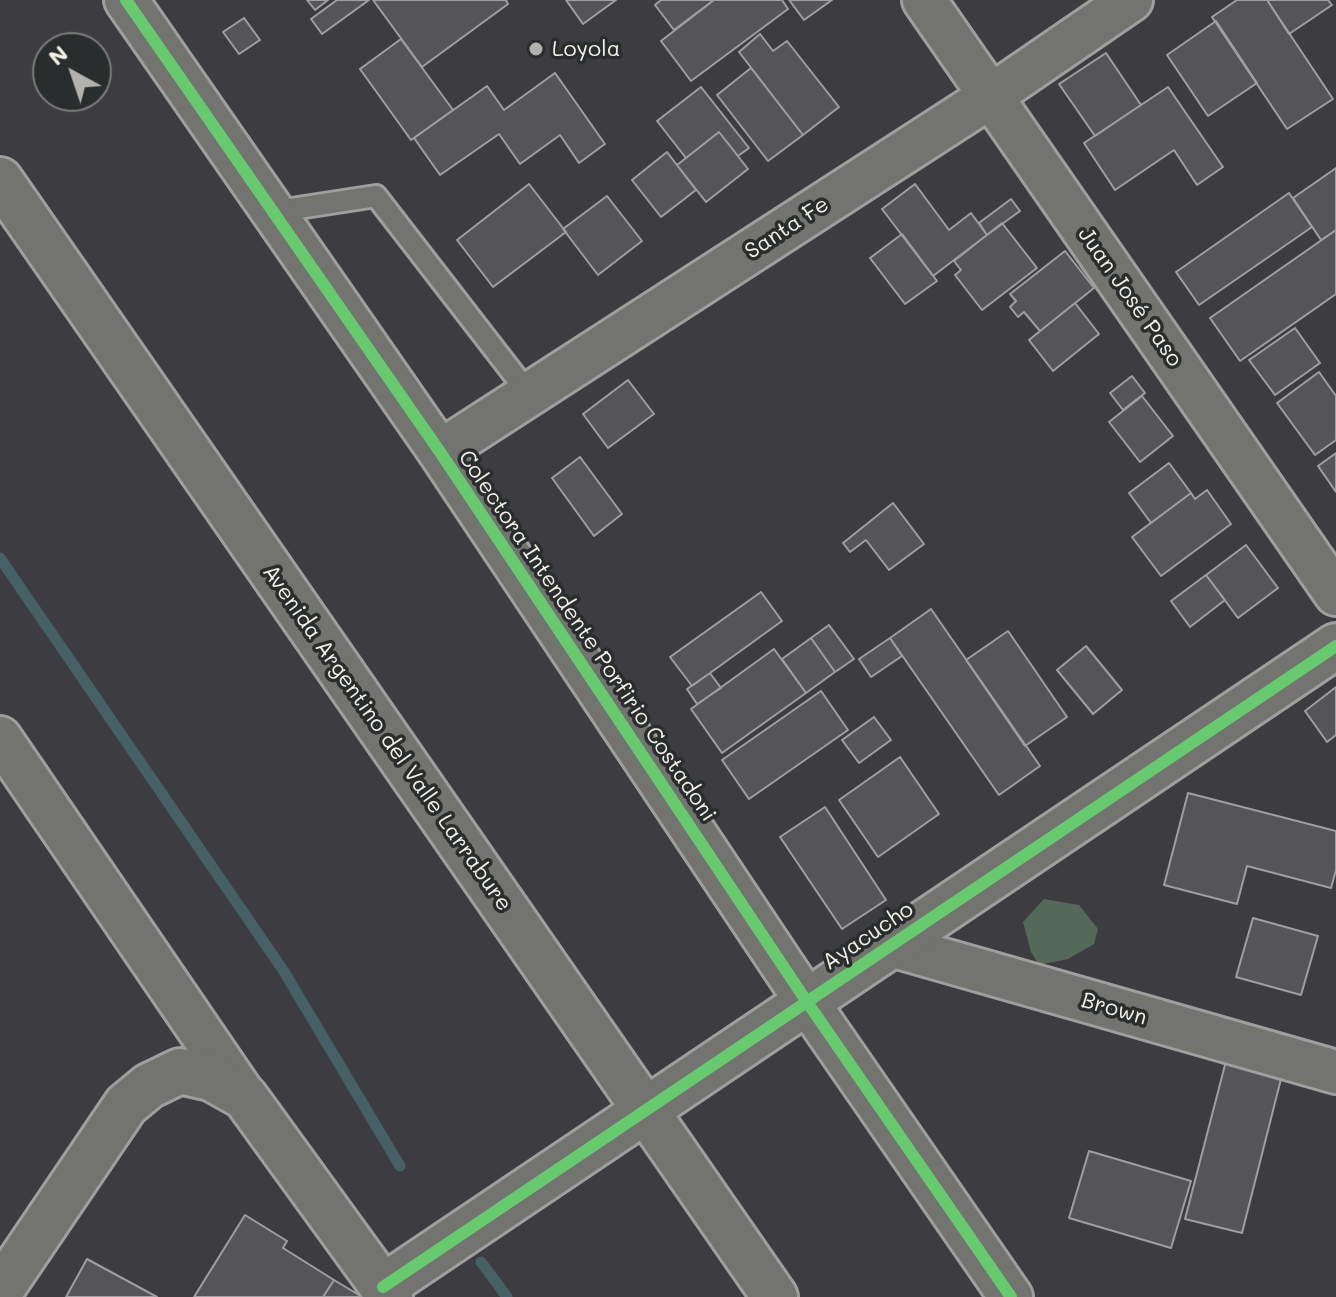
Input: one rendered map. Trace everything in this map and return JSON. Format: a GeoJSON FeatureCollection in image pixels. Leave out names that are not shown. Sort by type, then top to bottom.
{"type":"FeatureCollection","features":[{"type":"Feature","properties":{"kind":"main road","name":"Avenida Argentino del Valle Larrabure"},"geometry":{"type":"LineString","coordinates":[[0,180],[775,1297]]}},
{"type":"Feature","properties":{"kind":"main road","name":"Ayacucho"},"geometry":{"type":"LineString","coordinates":[[386,1292],[645,1109],[1336,646]]}},
{"type":"Feature","properties":{"kind":"main road"},"geometry":{"type":"LineString","coordinates":[[0,1291],[126,1105],[149,1086],[180,1071],[211,1078],[245,1097],[386,1292]]}},
{"type":"Feature","properties":{"kind":"street","name":"Colectora Intendente Porfirio Costadoni"},"geometry":{"type":"LineString","coordinates":[[126,0],[440,452],[807,1002],[1011,1297]]}},
{"type":"Feature","properties":{"kind":"street","name":"Juan José Paso"},"geometry":{"type":"LineString","coordinates":[[924,0],[1336,594]]}},
{"type":"Feature","properties":{"kind":"street","name":"Santa Fe"},"geometry":{"type":"LineString","coordinates":[[440,452],[991,96],[1131,0]]}},
{"type":"Feature","properties":{"kind":"street"},"geometry":{"type":"LineString","coordinates":[[0,738],[245,1097]]}},
{"type":"Feature","properties":{"kind":"street","name":"Brown"},"geometry":{"type":"LineString","coordinates":[[891,945],[1336,1072]]}},
{"type":"Feature","properties":{"kind":"lane"},"geometry":{"type":"LineString","coordinates":[[272,212],[376,196],[529,394]]}},
{"type":"Feature","properties":{"kind":"green space"},"geometry":{"type":"Polygon","coordinates":[[[1044,899],[1079,905],[1098,929],[1094,944],[1068,959],[1039,965],[1031,952],[1023,922],[1044,899]]]}},
{"type":"Feature","properties":{"kind":"building"},"geometry":{"type":"Polygon","coordinates":[[[307,0],[328,0],[315,10],[307,0]]]}},
{"type":"Feature","properties":{"kind":"building"},"geometry":{"type":"Polygon","coordinates":[[[337,0],[369,0],[322,34],[311,19],[337,0]]]}},
{"type":"Feature","properties":{"kind":"building"},"geometry":{"type":"Polygon","coordinates":[[[373,0],[506,0],[508,4],[422,67],[373,0]]]}},
{"type":"Feature","properties":{"kind":"building"},"geometry":{"type":"Polygon","coordinates":[[[566,0],[616,0],[583,24],[566,0]]]}},
{"type":"Feature","properties":{"kind":"building"},"geometry":{"type":"Polygon","coordinates":[[[661,0],[714,0],[674,30],[655,5],[661,0]]]}},
{"type":"Feature","properties":{"kind":"building"},"geometry":{"type":"Polygon","coordinates":[[[714,0],[782,0],[788,9],[691,81],[661,41],[714,0]]]}},
{"type":"Feature","properties":{"kind":"building"},"geometry":{"type":"Polygon","coordinates":[[[789,0],[832,0],[804,20],[789,0]]]}},
{"type":"Feature","properties":{"kind":"building"},"geometry":{"type":"Polygon","coordinates":[[[1237,0],[1267,0],[1333,99],[1287,129],[1212,17],[1237,0]]]}},
{"type":"Feature","properties":{"kind":"building"},"geometry":{"type":"Polygon","coordinates":[[[1267,0],[1328,0],[1332,5],[1289,34],[1267,0]]]}},
{"type":"Feature","properties":{"kind":"building"},"geometry":{"type":"Polygon","coordinates":[[[244,18],[260,40],[239,54],[223,32],[244,18]]]}},
{"type":"Feature","properties":{"kind":"building"},"geometry":{"type":"Polygon","coordinates":[[[1216,21],[1257,83],[1208,116],[1167,55],[1216,21]]]}},
{"type":"Feature","properties":{"kind":"building"},"geometry":{"type":"Polygon","coordinates":[[[760,34],[773,51],[787,41],[839,107],[803,135],[739,52],[760,34]]]}},
{"type":"Feature","properties":{"kind":"building"},"geometry":{"type":"Polygon","coordinates":[[[401,39],[453,110],[411,140],[360,69],[401,39]]]}},
{"type":"Feature","properties":{"kind":"building"},"geometry":{"type":"Polygon","coordinates":[[[1106,53],[1141,105],[1095,136],[1059,84],[1106,53]]]}},
{"type":"Feature","properties":{"kind":"building"},"geometry":{"type":"Polygon","coordinates":[[[751,68],[803,135],[768,161],[717,95],[751,68]]]}},
{"type":"Feature","properties":{"kind":"building"},"geometry":{"type":"Polygon","coordinates":[[[555,73],[605,144],[579,163],[560,135],[520,164],[499,134],[440,175],[414,138],[487,86],[504,110],[555,73]]]}},
{"type":"Feature","properties":{"kind":"building"},"geometry":{"type":"Polygon","coordinates":[[[701,87],[749,148],[738,156],[719,132],[686,158],[657,121],[701,87]]]}},
{"type":"Feature","properties":{"kind":"building"},"geometry":{"type":"Polygon","coordinates":[[[1168,87],[1223,167],[1197,185],[1174,150],[1115,190],[1084,143],[1168,87]]]}},
{"type":"Feature","properties":{"kind":"building"},"geometry":{"type":"Polygon","coordinates":[[[719,132],[748,169],[706,202],[677,165],[719,132]]]}},
{"type":"Feature","properties":{"kind":"building"},"geometry":{"type":"Polygon","coordinates":[[[667,152],[696,190],[661,217],[632,180],[667,152]]]}},
{"type":"Feature","properties":{"kind":"building"},"geometry":{"type":"Polygon","coordinates":[[[1336,168],[1336,230],[1321,240],[1293,198],[1336,168]]]}},
{"type":"Feature","properties":{"kind":"building"},"geometry":{"type":"Polygon","coordinates":[[[529,184],[566,232],[493,287],[457,240],[529,184]]]}},
{"type":"Feature","properties":{"kind":"building"},"geometry":{"type":"Polygon","coordinates":[[[915,184],[949,230],[971,213],[987,235],[933,276],[882,209],[915,184]]]}},
{"type":"Feature","properties":{"kind":"building"},"geometry":{"type":"Polygon","coordinates":[[[1289,193],[1312,227],[1199,305],[1176,272],[1289,193]]]}},
{"type":"Feature","properties":{"kind":"building"},"geometry":{"type":"Polygon","coordinates":[[[607,196],[642,241],[598,275],[563,229],[607,196]]]}},
{"type":"Feature","properties":{"kind":"building"},"geometry":{"type":"Polygon","coordinates":[[[1011,199],[1020,211],[987,235],[979,223],[1011,199]]]}},
{"type":"Feature","properties":{"kind":"building"},"geometry":{"type":"Polygon","coordinates":[[[1002,223],[1037,268],[982,310],[955,275],[961,270],[954,261],[1002,223]]]}},
{"type":"Feature","properties":{"kind":"building"},"geometry":{"type":"Polygon","coordinates":[[[1336,230],[1336,294],[1240,361],[1210,318],[1336,230]]]}},
{"type":"Feature","properties":{"kind":"building"},"geometry":{"type":"Polygon","coordinates":[[[902,234],[937,281],[905,304],[870,258],[902,234]]]}},
{"type":"Feature","properties":{"kind":"building"},"geometry":{"type":"Polygon","coordinates":[[[1065,251],[1094,288],[1040,331],[1024,312],[1018,317],[1010,307],[1016,301],[1010,294],[1065,251]]]}},
{"type":"Feature","properties":{"kind":"building"},"geometry":{"type":"Polygon","coordinates":[[[1075,303],[1099,334],[1053,371],[1029,340],[1075,303]]]}},
{"type":"Feature","properties":{"kind":"building"},"geometry":{"type":"Polygon","coordinates":[[[1295,328],[1320,363],[1275,395],[1249,360],[1295,328]]]}},
{"type":"Feature","properties":{"kind":"building"},"geometry":{"type":"Polygon","coordinates":[[[1319,372],[1336,396],[1336,440],[1315,455],[1277,403],[1319,372]]]}},
{"type":"Feature","properties":{"kind":"building"},"geometry":{"type":"Polygon","coordinates":[[[1132,376],[1145,393],[1123,410],[1110,393],[1132,376]]]}},
{"type":"Feature","properties":{"kind":"building"},"geometry":{"type":"Polygon","coordinates":[[[628,380],[654,414],[608,448],[583,414],[628,380]]]}},
{"type":"Feature","properties":{"kind":"building"},"geometry":{"type":"Polygon","coordinates":[[[1142,396],[1173,436],[1140,462],[1109,422],[1142,396]]]}},
{"type":"Feature","properties":{"kind":"building"},"geometry":{"type":"Polygon","coordinates":[[[1336,453],[1336,492],[1318,466],[1336,453]]]}},
{"type":"Feature","properties":{"kind":"building"},"geometry":{"type":"Polygon","coordinates":[[[580,457],[622,514],[594,536],[552,478],[580,457]]]}},
{"type":"Feature","properties":{"kind":"building"},"geometry":{"type":"Polygon","coordinates":[[[1169,463],[1191,493],[1151,523],[1129,493],[1169,463]]]}},
{"type":"Feature","properties":{"kind":"building"},"geometry":{"type":"Polygon","coordinates":[[[1207,490],[1231,524],[1161,576],[1132,537],[1191,493],[1195,499],[1207,490]]]}},
{"type":"Feature","properties":{"kind":"building"},"geometry":{"type":"Polygon","coordinates":[[[893,503],[924,544],[889,570],[866,540],[850,552],[843,543],[893,503]]]}},
{"type":"Feature","properties":{"kind":"building"},"geometry":{"type":"Polygon","coordinates":[[[1246,545],[1278,588],[1238,618],[1206,575],[1246,545]]]}},
{"type":"Feature","properties":{"kind":"building"},"geometry":{"type":"Polygon","coordinates":[[[1206,575],[1225,600],[1190,627],[1171,601],[1206,575]]]}},
{"type":"Feature","properties":{"kind":"building"},"geometry":{"type":"Polygon","coordinates":[[[761,592],[782,621],[692,686],[670,657],[761,592]]]}},
{"type":"Feature","properties":{"kind":"building"},"geometry":{"type":"Polygon","coordinates":[[[931,609],[1040,766],[999,795],[890,638],[931,609]]]}},
{"type":"Feature","properties":{"kind":"building"},"geometry":{"type":"Polygon","coordinates":[[[829,625],[854,659],[835,672],[811,638],[829,625]]]}},
{"type":"Feature","properties":{"kind":"building"},"geometry":{"type":"Polygon","coordinates":[[[1008,631],[1067,717],[1025,746],[966,660],[1008,631]]]}},
{"type":"Feature","properties":{"kind":"building"},"geometry":{"type":"Polygon","coordinates":[[[811,638],[835,672],[806,693],[782,659],[811,638]]]}},
{"type":"Feature","properties":{"kind":"building"},"geometry":{"type":"Polygon","coordinates":[[[890,638],[902,656],[871,677],[859,659],[890,638]]]}},
{"type":"Feature","properties":{"kind":"building"},"geometry":{"type":"Polygon","coordinates":[[[1086,646],[1122,690],[1093,714],[1057,670],[1086,646]]]}},
{"type":"Feature","properties":{"kind":"building"},"geometry":{"type":"Polygon","coordinates":[[[774,649],[806,693],[722,753],[691,709],[774,649]]]}},
{"type":"Feature","properties":{"kind":"building"},"geometry":{"type":"Polygon","coordinates":[[[710,673],[721,688],[697,704],[687,689],[710,673]]]}},
{"type":"Feature","properties":{"kind":"building"},"geometry":{"type":"Polygon","coordinates":[[[1336,687],[1336,735],[1327,742],[1305,711],[1336,687]]]}},
{"type":"Feature","properties":{"kind":"building"},"geometry":{"type":"Polygon","coordinates":[[[821,691],[848,730],[749,799],[722,760],[821,691]]]}},
{"type":"Feature","properties":{"kind":"building"},"geometry":{"type":"Polygon","coordinates":[[[874,717],[891,740],[859,763],[842,740],[874,717]]]}},
{"type":"Feature","properties":{"kind":"building"},"geometry":{"type":"Polygon","coordinates":[[[900,757],[939,814],[878,857],[839,800],[900,757]]]}},
{"type":"Feature","properties":{"kind":"building"},"geometry":{"type":"Polygon","coordinates":[[[1188,793],[1336,831],[1336,870],[1331,888],[1247,866],[1237,904],[1164,885],[1188,793]]]}},
{"type":"Feature","properties":{"kind":"building"},"geometry":{"type":"Polygon","coordinates":[[[825,807],[886,900],[842,929],[780,837],[825,807]]]}},
{"type":"Feature","properties":{"kind":"building"},"geometry":{"type":"Polygon","coordinates":[[[1253,918],[1318,936],[1301,995],[1236,977],[1253,918]]]}},
{"type":"Feature","properties":{"kind":"building"},"geometry":{"type":"Polygon","coordinates":[[[1226,1061],[1282,1075],[1242,1233],[1185,1219],[1226,1061]]]}},
{"type":"Feature","properties":{"kind":"building"},"geometry":{"type":"Polygon","coordinates":[[[1089,1151],[1191,1181],[1171,1248],[1069,1218],[1089,1151]]]}},
{"type":"Feature","properties":{"kind":"building"},"geometry":{"type":"Polygon","coordinates":[[[245,1215],[287,1241],[283,1248],[334,1280],[323,1297],[194,1297],[245,1215]]]}},
{"type":"Feature","properties":{"kind":"building"},"geometry":{"type":"Polygon","coordinates":[[[87,1259],[157,1297],[66,1297],[87,1259]]]}},
{"type":"Feature","properties":{"kind":"building"},"geometry":{"type":"Polygon","coordinates":[[[334,1280],[359,1295],[359,1297],[323,1297],[334,1280]]]}},
{"type":"Feature","properties":{"kind":"waterway"},"geometry":{"type":"LineString","coordinates":[[0,558],[283,970],[400,1166]]}},
{"type":"Feature","properties":{"kind":"waterway"},"geometry":{"type":"LineString","coordinates":[[481,1262],[507,1297]]}},
{"type":"Feature","properties":{"kind":"cycle path"},"geometry":{"type":"LineString","coordinates":[[126,0],[440,452],[807,1002],[1011,1297]]}},
{"type":"Feature","properties":{"kind":"cycle path"},"geometry":{"type":"LineString","coordinates":[[383,1287],[1336,646]]}},
{"type":"Feature","properties":{"kind":"place","name":"Loyola"},"geometry":{"type":"Point","coordinates":[536,49]}}]}
